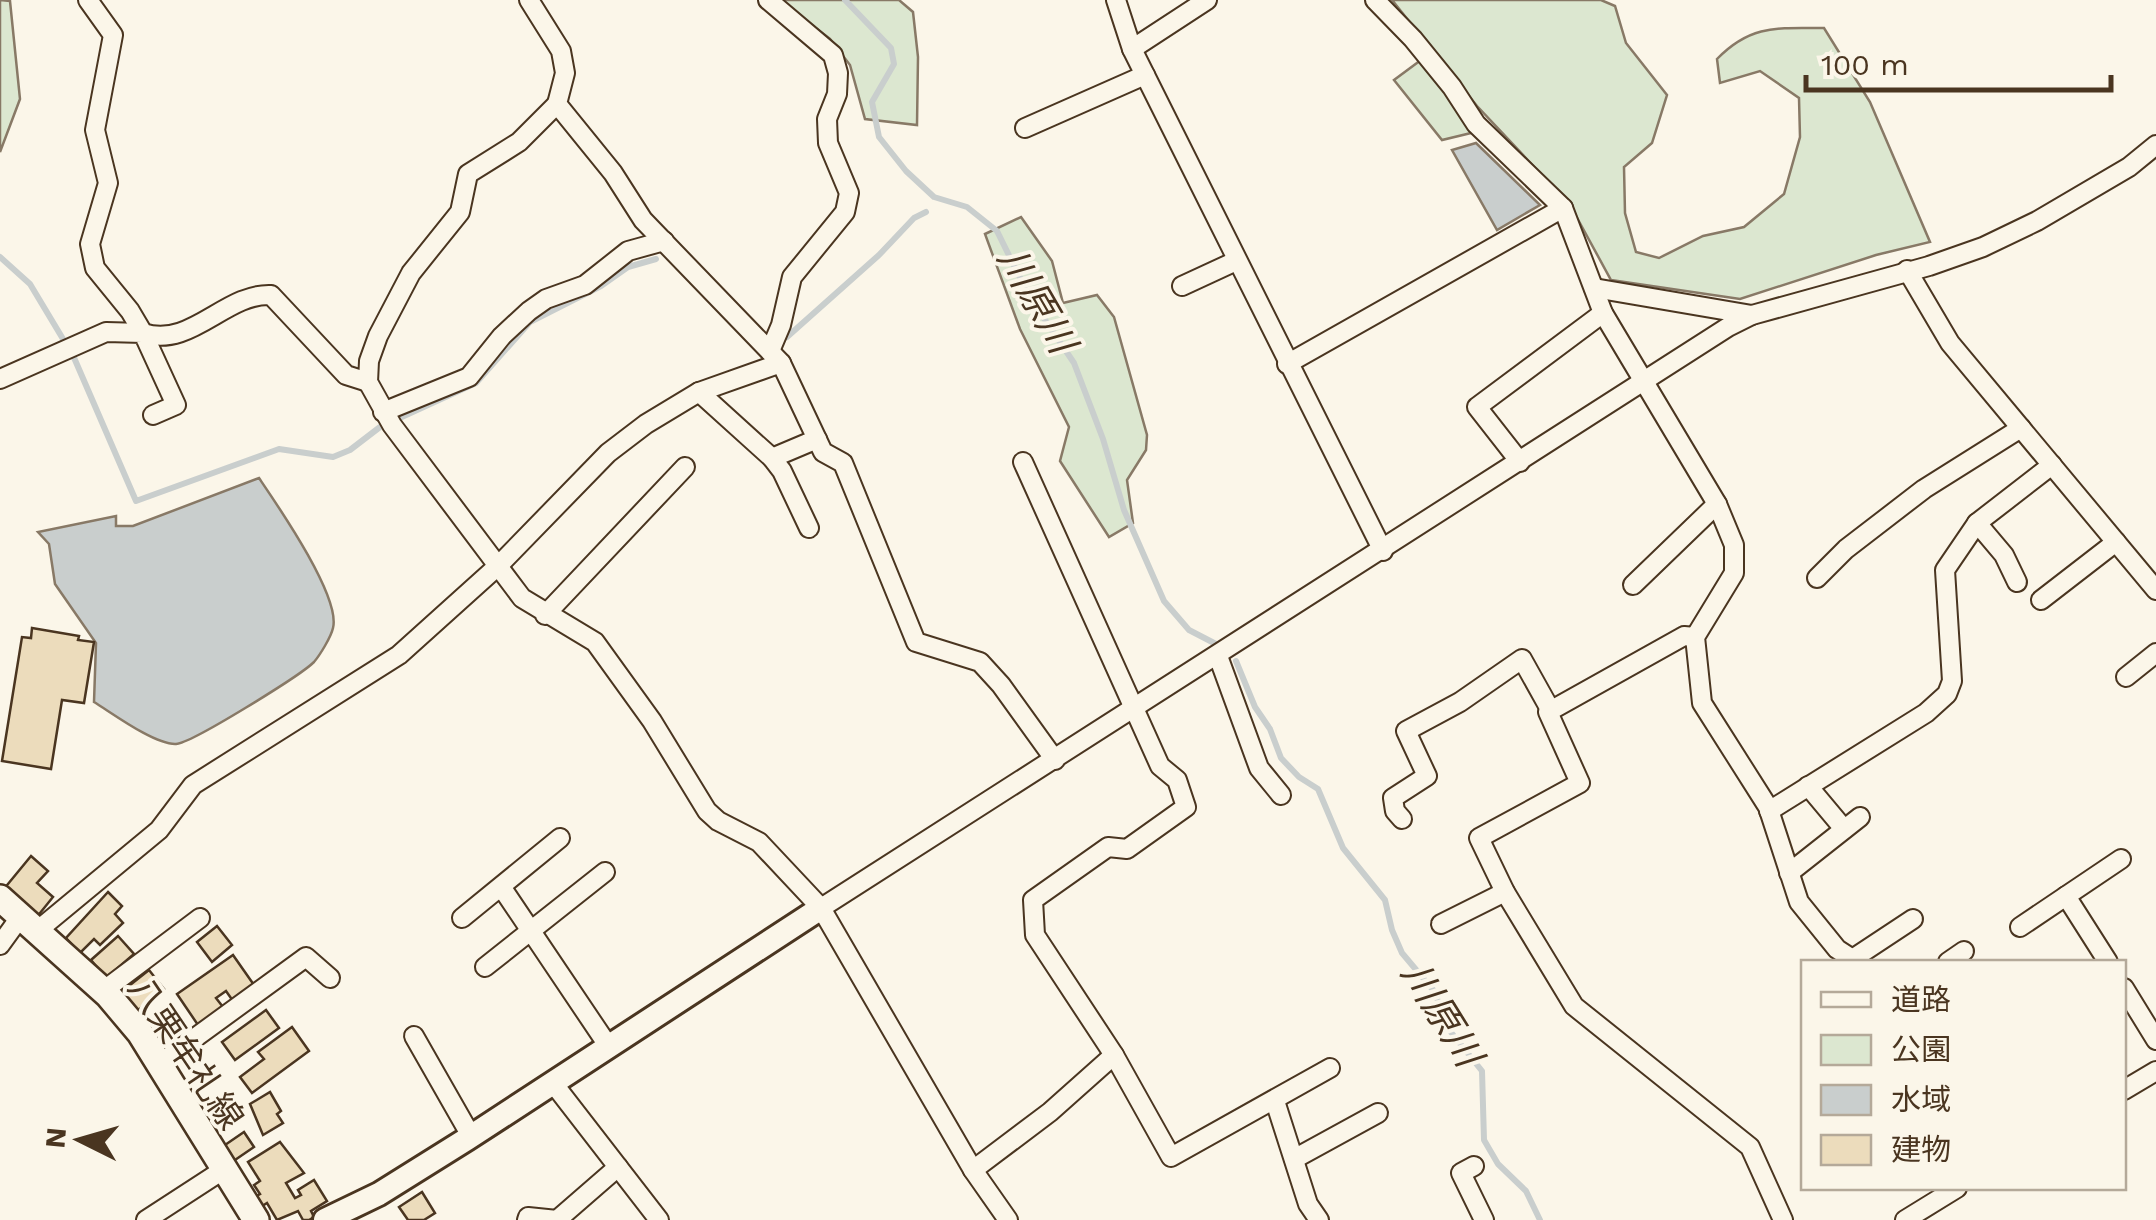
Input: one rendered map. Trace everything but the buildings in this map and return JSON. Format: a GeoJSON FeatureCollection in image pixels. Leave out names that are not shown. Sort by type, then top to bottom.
{"type":"FeatureCollection","features":[{"type":"Feature","properties":{"kind":"main road","name":"八栗牟礼線"},"geometry":{"type":"LineString","coordinates":[[0,898],[103,990],[140,1033],[256,1220]]}},
{"type":"Feature","properties":{"kind":"street"},"geometry":{"type":"LineString","coordinates":[[88,0],[113,36],[96,130],[108,183],[90,244],[94,268],[130,311],[176,405],[154,415]]}},
{"type":"Feature","properties":{"kind":"street"},"geometry":{"type":"LineString","coordinates":[[528,0],[562,52],[565,73],[557,104],[518,142],[468,174],[460,212],[412,273],[378,336],[369,361],[368,382],[387,418],[522,598],[595,642],[652,722],[707,812],[759,842],[821,908],[973,1170],[1008,1220]]}},
{"type":"Feature","properties":{"kind":"street"},"geometry":{"type":"LineString","coordinates":[[768,0],[833,55],[838,73],[837,94],[827,119],[828,143],[849,193],[845,212],[792,277],[775,357]]}},
{"type":"Feature","properties":{"kind":"street"},"geometry":{"type":"LineString","coordinates":[[1116,0],[1132,49],[1383,551]]}},
{"type":"Feature","properties":{"kind":"street"},"geometry":{"type":"LineString","coordinates":[[1132,49],[1208,0]]}},
{"type":"Feature","properties":{"kind":"street"},"geometry":{"type":"LineString","coordinates":[[1375,0],[1440,72],[1476,124],[1563,208],[1604,313],[1717,504],[1734,545],[1734,573],[1696,637],[1702,703],[1769,811],[1800,902],[1837,949],[1855,960],[1913,919]]}},
{"type":"Feature","properties":{"kind":"street"},"geometry":{"type":"LineString","coordinates":[[1026,128],[1145,75]]}},
{"type":"Feature","properties":{"kind":"street"},"geometry":{"type":"LineString","coordinates":[[557,104],[613,174],[643,220],[775,357],[823,452],[843,462],[916,642],[980,662],[1055,760]]}},
{"type":"Feature","properties":{"kind":"street"},"geometry":{"type":"LineString","coordinates":[[326,1220],[378,1194],[471,1136],[1728,327],[1752,315],[1983,247],[2037,221],[2129,167],[2156,145]]}},
{"type":"Feature","properties":{"kind":"street"},"geometry":{"type":"LineString","coordinates":[[1287,364],[1563,208]]}},
{"type":"Feature","properties":{"kind":"street"},"geometry":{"type":"LineString","coordinates":[[387,418],[469,377],[502,336],[546,299],[585,285],[628,250],[664,241]]}},
{"type":"Feature","properties":{"kind":"street"},"geometry":{"type":"LineString","coordinates":[[1182,286],[1236,261]]}},
{"type":"Feature","properties":{"kind":"street"},"geometry":{"type":"LineString","coordinates":[[1907,270],[1950,343],[2154,584]]}},
{"type":"Feature","properties":{"kind":"street"},"geometry":{"type":"LineString","coordinates":[[1594,288],[1752,315]]}},
{"type":"Feature","properties":{"kind":"street"},"geometry":{"type":"LineString","coordinates":[[0,379],[106,332],[157,338],[178,335],[254,294],[271,294],[346,376],[368,382]]}},
{"type":"Feature","properties":{"kind":"street"},"geometry":{"type":"LineString","coordinates":[[1520,462],[1477,407],[1604,313]]}},
{"type":"Feature","properties":{"kind":"street"},"geometry":{"type":"LineString","coordinates":[[0,945],[159,830],[193,784],[400,655],[499,564],[608,453],[699,392],[775,357]]}},
{"type":"Feature","properties":{"kind":"street"},"geometry":{"type":"LineString","coordinates":[[699,392],[772,458],[809,528]]}},
{"type":"Feature","properties":{"kind":"street"},"geometry":{"type":"LineString","coordinates":[[1817,578],[1846,549],[1924,489],[2021,428]]}},
{"type":"Feature","properties":{"kind":"street"},"geometry":{"type":"LineString","coordinates":[[772,458],[817,438]]}},
{"type":"Feature","properties":{"kind":"street"},"geometry":{"type":"LineString","coordinates":[[1023,462],[1160,766],[1177,780],[1186,806],[1127,848],[1108,846],[1033,900],[1035,935],[1114,1055],[1172,1157],[1330,1068]]}},
{"type":"Feature","properties":{"kind":"street"},"geometry":{"type":"LineString","coordinates":[[1769,811],[1926,713],[1947,694],[1952,681],[1946,570],[1977,524],[2052,466]]}},
{"type":"Feature","properties":{"kind":"street"},"geometry":{"type":"LineString","coordinates":[[545,614],[685,468]]}},
{"type":"Feature","properties":{"kind":"street"},"geometry":{"type":"LineString","coordinates":[[1633,585],[1717,504]]}},
{"type":"Feature","properties":{"kind":"street"},"geometry":{"type":"LineString","coordinates":[[1977,524],[2004,555],[2017,582]]}},
{"type":"Feature","properties":{"kind":"street"},"geometry":{"type":"LineString","coordinates":[[2041,600],[2116,542]]}},
{"type":"Feature","properties":{"kind":"street"},"geometry":{"type":"LineString","coordinates":[[1696,637],[1684,636],[1548,712],[1580,783],[1478,838],[1505,892],[1574,1006],[1750,1147],[1783,1220]]}},
{"type":"Feature","properties":{"kind":"street"},"geometry":{"type":"LineString","coordinates":[[2126,677],[2156,652]]}},
{"type":"Feature","properties":{"kind":"street"},"geometry":{"type":"LineString","coordinates":[[1218,656],[1259,768],[1280,796]]}},
{"type":"Feature","properties":{"kind":"street"},"geometry":{"type":"LineString","coordinates":[[1402,819],[1395,811],[1393,798],[1427,776],[1406,731],[1460,702],[1522,659],[1551,711]]}},
{"type":"Feature","properties":{"kind":"street"},"geometry":{"type":"LineString","coordinates":[[1808,786],[1844,830]]}},
{"type":"Feature","properties":{"kind":"street"},"geometry":{"type":"LineString","coordinates":[[1789,873],[1860,817]]}},
{"type":"Feature","properties":{"kind":"street"},"geometry":{"type":"LineString","coordinates":[[462,918],[560,838]]}},
{"type":"Feature","properties":{"kind":"street"},"geometry":{"type":"LineString","coordinates":[[2020,927],[2121,859]]}},
{"type":"Feature","properties":{"kind":"street"},"geometry":{"type":"LineString","coordinates":[[486,967],[604,872]]}},
{"type":"Feature","properties":{"kind":"street"},"geometry":{"type":"LineString","coordinates":[[502,888],[609,1046]]}},
{"type":"Feature","properties":{"kind":"street"},"geometry":{"type":"LineString","coordinates":[[1441,924],[1505,892]]}},
{"type":"Feature","properties":{"kind":"street"},"geometry":{"type":"LineString","coordinates":[[2066,896],[2107,960]]}},
{"type":"Feature","properties":{"kind":"street"},"geometry":{"type":"LineString","coordinates":[[103,990],[200,918]]}},
{"type":"Feature","properties":{"kind":"street"},"geometry":{"type":"LineString","coordinates":[[158,1064],[306,957],[330,978]]}},
{"type":"Feature","properties":{"kind":"street"},"geometry":{"type":"LineString","coordinates":[[2126,991],[2156,1040]]}},
{"type":"Feature","properties":{"kind":"street"},"geometry":{"type":"LineString","coordinates":[[414,1036],[471,1136]]}},
{"type":"Feature","properties":{"kind":"street"},"geometry":{"type":"LineString","coordinates":[[973,1170],[1050,1112],[1114,1055]]}},
{"type":"Feature","properties":{"kind":"street"},"geometry":{"type":"LineString","coordinates":[[2126,1089],[2156,1072]]}},
{"type":"Feature","properties":{"kind":"street"},"geometry":{"type":"LineString","coordinates":[[553,1083],[659,1220]]}},
{"type":"Feature","properties":{"kind":"street"},"geometry":{"type":"LineString","coordinates":[[1275,1101],[1308,1204],[1319,1220]]}},
{"type":"Feature","properties":{"kind":"street"},"geometry":{"type":"LineString","coordinates":[[1294,1159],[1363,1131],[1378,1113]]}},
{"type":"Feature","properties":{"kind":"street"},"geometry":{"type":"LineString","coordinates":[[1474,1166],[1462,1173],[1484,1220]]}},
{"type":"Feature","properties":{"kind":"street"},"geometry":{"type":"LineString","coordinates":[[527,1220],[557,1220],[618,1167]]}},
{"type":"Feature","properties":{"kind":"street"},"geometry":{"type":"LineString","coordinates":[[146,1220],[224,1170]]}},
{"type":"Feature","properties":{"kind":"street"},"geometry":{"type":"LineString","coordinates":[[1916,1217],[1955,1190]]}},
{"type":"Feature","properties":{"kind":"green space"},"geometry":{"type":"Polygon","coordinates":[[[0,0],[10,1],[20,99],[0,152],[0,0]]]}},
{"type":"Feature","properties":{"kind":"green space"},"geometry":{"type":"Polygon","coordinates":[[[779,0],[899,0],[913,12],[918,57],[917,125],[865,119],[850,65],[830,39],[779,0]]]}},
{"type":"Feature","properties":{"kind":"green space"},"geometry":{"type":"Polygon","coordinates":[[[1392,0],[1601,0],[1615,6],[1626,43],[1667,95],[1652,143],[1624,167],[1625,213],[1636,252],[1659,258],[1703,236],[1744,227],[1784,194],[1800,137],[1799,98],[1760,71],[1720,83],[1717,59],[1742,39],[1766,30],[1824,28],[1870,102],[1930,242],[1876,255],[1740,299],[1611,280],[1570,205],[1477,106],[1392,0]]]}},
{"type":"Feature","properties":{"kind":"green space"},"geometry":{"type":"Polygon","coordinates":[[[1421,60],[1469,119],[1471,133],[1442,140],[1394,80],[1421,60]]]}},
{"type":"Feature","properties":{"kind":"green space"},"geometry":{"type":"Polygon","coordinates":[[[1021,217],[1052,261],[1063,303],[1097,295],[1114,317],[1147,435],[1146,450],[1127,480],[1133,523],[1109,537],[1060,461],[1069,427],[1020,329],[985,234],[1021,217]]]}},
{"type":"Feature","properties":{"kind":"water"},"geometry":{"type":"Polygon","coordinates":[[[1476,143],[1540,205],[1497,230],[1452,150],[1476,143]]]}},
{"type":"Feature","properties":{"kind":"water"},"geometry":{"type":"Polygon","coordinates":[[[259,478],[318,574],[333,614],[332,632],[314,662],[289,680],[202,733],[176,744],[167,743],[134,728],[94,702],[96,643],[55,584],[49,544],[38,532],[116,516],[116,526],[133,526],[259,478]]]}},
{"type":"Feature","properties":{"kind":"waterway","name":"川原川"},"geometry":{"type":"LineString","coordinates":[[845,0],[891,48],[894,64],[872,102],[879,137],[906,171],[934,197],[967,207],[997,231],[1029,296],[1074,363],[1124,510],[1164,601],[1189,630],[1216,644]]}},
{"type":"Feature","properties":{"kind":"waterway"},"geometry":{"type":"LineString","coordinates":[[787,337],[879,255],[914,218],[926,212]]}},
{"type":"Feature","properties":{"kind":"waterway"},"geometry":{"type":"LineString","coordinates":[[0,257],[30,284],[63,339]]}},
{"type":"Feature","properties":{"kind":"waterway"},"geometry":{"type":"LineString","coordinates":[[72,353],[136,501],[279,449],[333,457],[350,450],[380,427],[476,383],[530,322],[601,286],[628,267],[656,259]]}},
{"type":"Feature","properties":{"kind":"waterway","name":"川原川"},"geometry":{"type":"LineString","coordinates":[[1236,661],[1281,758],[1299,777],[1318,789],[1343,848],[1385,900],[1402,953],[1434,991],[1450,1031],[1482,1071],[1484,1140],[1498,1164],[1526,1191],[1540,1220]]}}]}
